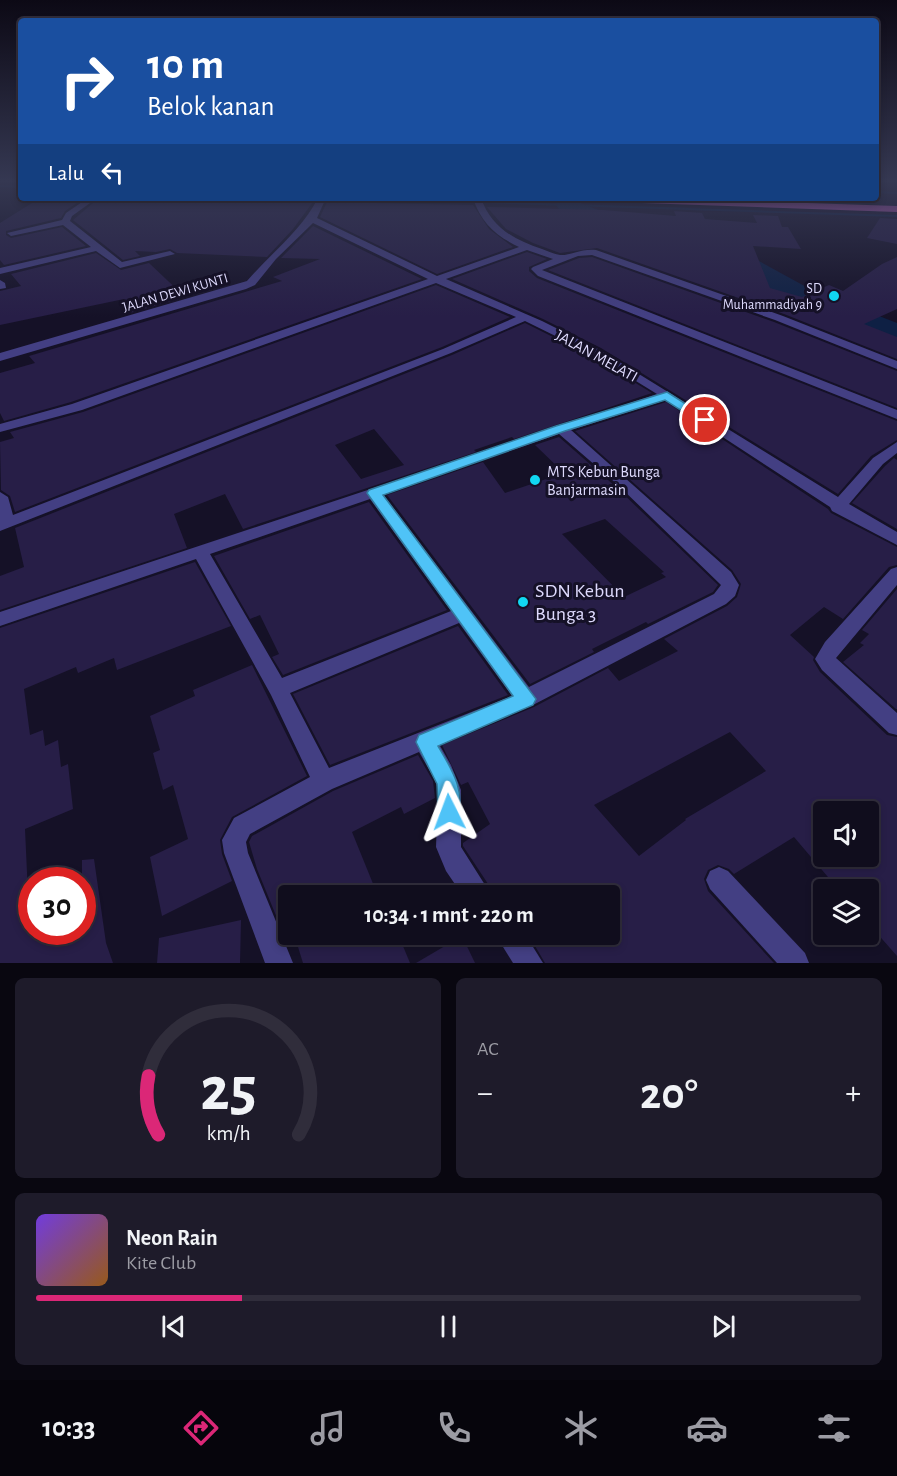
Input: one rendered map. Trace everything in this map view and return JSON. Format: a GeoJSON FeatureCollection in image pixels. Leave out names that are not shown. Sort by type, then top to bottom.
{"type":"FeatureCollection","features":[{"type":"Feature","properties":{"kind":"street"},"geometry":{"type":"LineString","coordinates":[[11,233],[41,227]]}},
{"type":"Feature","properties":{"kind":"street"},"geometry":{"type":"LineString","coordinates":[[71,227],[120,265],[170,254]]}},
{"type":"Feature","properties":{"kind":"street","name":"JALAN DEWI KUNTI"},"geometry":{"type":"LineString","coordinates":[[0,357],[242,287],[251,283],[273,257],[304,227]]}},
{"type":"Feature","properties":{"kind":"street","name":"JALAN MELATI"},"geometry":{"type":"LineString","coordinates":[[329,227],[437,279],[525,316],[596,352],[667,395],[838,507],[897,539]]}},
{"type":"Feature","properties":{"kind":"street"},"geometry":{"type":"LineString","coordinates":[[495,227],[527,247],[560,258]]}},
{"type":"Feature","properties":{"kind":"street"},"geometry":{"type":"LineString","coordinates":[[0,428],[77,407],[527,247]]}},
{"type":"Feature","properties":{"kind":"street"},"geometry":{"type":"LineString","coordinates":[[0,271],[98,248]]}},
{"type":"Feature","properties":{"kind":"street"},"geometry":{"type":"LineString","coordinates":[[897,365],[787,321],[593,252],[581,252],[560,258],[536,270],[541,274],[897,415]]}},
{"type":"Feature","properties":{"kind":"street"},"geometry":{"type":"LineString","coordinates":[[0,498],[4,524],[447,351],[525,316]]}},
{"type":"Feature","properties":{"kind":"street"},"geometry":{"type":"LineString","coordinates":[[0,619],[667,395]]}},
{"type":"Feature","properties":{"kind":"street"},"geometry":{"type":"LineString","coordinates":[[279,963],[236,854],[234,840],[242,826],[324,781],[426,742],[526,699],[720,599],[730,588],[725,576],[623,482],[561,429]]}},
{"type":"Feature","properties":{"kind":"street"},"geometry":{"type":"LineString","coordinates":[[838,507],[878,461],[897,446]]}},
{"type":"Feature","properties":{"kind":"street"},"geometry":{"type":"LineString","coordinates":[[374,493],[526,699]]}},
{"type":"Feature","properties":{"kind":"street"},"geometry":{"type":"LineString","coordinates":[[201,553],[278,689],[324,781]]}},
{"type":"Feature","properties":{"kind":"street"},"geometry":{"type":"LineString","coordinates":[[897,573],[832,647],[825,659],[897,726]]}},
{"type":"Feature","properties":{"kind":"street"},"geometry":{"type":"LineString","coordinates":[[278,689],[462,614]]}},
{"type":"Feature","properties":{"kind":"street"},"geometry":{"type":"LineString","coordinates":[[426,742],[448,783],[450,798],[447,838],[449,848],[471,885]]}},
{"type":"Feature","properties":{"kind":"street"},"geometry":{"type":"LineString","coordinates":[[719,880],[795,963]]}},
{"type":"Feature","properties":{"kind":"street"},"geometry":{"type":"LineString","coordinates":[[516,945],[529,963]]}},
{"type":"Feature","properties":{"kind":"building"},"geometry":{"type":"Polygon","coordinates":[[[0,227],[23,227],[6,231],[6,235],[11,238],[62,227],[86,246],[4,265],[0,260],[0,227]]]}},
{"type":"Feature","properties":{"kind":"building"},"geometry":{"type":"Polygon","coordinates":[[[82,227],[295,227],[267,257],[177,253],[170,249],[156,252],[135,251],[140,256],[123,260],[82,227]]]}},
{"type":"Feature","properties":{"kind":"building"},"geometry":{"type":"Polygon","coordinates":[[[312,227],[315,227],[422,279],[71,402],[4,421],[0,413],[0,373],[35,363],[29,356],[282,281],[273,277],[320,259],[281,258],[312,227]]]}},
{"type":"Feature","properties":{"kind":"building"},"geometry":{"type":"Polygon","coordinates":[[[340,227],[488,227],[513,247],[437,274],[340,227]]]}},
{"type":"Feature","properties":{"kind":"building"},"geometry":{"type":"Polygon","coordinates":[[[504,227],[788,227],[801,249],[753,246],[770,288],[802,297],[829,285],[843,291],[882,264],[897,257],[897,309],[864,324],[897,337],[897,359],[784,314],[597,248],[560,253],[533,243],[504,227]]]}},
{"type":"Feature","properties":{"kind":"building"},"geometry":{"type":"Polygon","coordinates":[[[874,227],[897,227],[897,244],[867,238],[874,227]]]}},
{"type":"Feature","properties":{"kind":"building"},"geometry":{"type":"Polygon","coordinates":[[[527,252],[547,259],[529,267],[529,271],[537,278],[897,421],[897,440],[871,456],[838,494],[601,348],[543,319],[452,279],[527,252]]]}},
{"type":"Feature","properties":{"kind":"building"},"geometry":{"type":"Polygon","coordinates":[[[96,253],[121,270],[149,263],[185,297],[127,314],[124,299],[0,325],[0,291],[21,286],[11,274],[96,253]]]}},
{"type":"Feature","properties":{"kind":"building"},"geometry":{"type":"Polygon","coordinates":[[[592,257],[774,322],[897,371],[897,408],[548,270],[579,258],[592,257]]]}},
{"type":"Feature","properties":{"kind":"building"},"geometry":{"type":"Polygon","coordinates":[[[436,285],[510,317],[442,347],[15,512],[10,496],[1,490],[0,442],[14,438],[10,432],[83,412],[436,285]]]}},
{"type":"Feature","properties":{"kind":"building"},"geometry":{"type":"Polygon","coordinates":[[[525,323],[591,356],[652,393],[514,439],[512,437],[474,450],[476,452],[243,529],[225,494],[174,514],[187,548],[0,610],[0,576],[24,567],[15,528],[452,355],[525,323]],[[374,429],[335,445],[361,479],[404,465],[374,429]]]}},
{"type":"Feature","properties":{"kind":"building"},"geometry":{"type":"Polygon","coordinates":[[[666,402],[831,513],[897,547],[897,565],[889,567],[843,619],[824,607],[790,635],[814,657],[813,660],[820,672],[887,735],[897,737],[897,956],[879,936],[879,879],[830,879],[819,867],[879,867],[879,801],[813,801],[813,859],[794,837],[734,874],[729,869],[718,865],[708,870],[704,879],[708,891],[774,963],[545,963],[534,945],[620,945],[620,885],[489,885],[463,843],[490,824],[468,782],[461,785],[442,745],[534,707],[608,668],[619,681],[678,651],[664,639],[727,606],[737,597],[741,584],[732,570],[575,431],[666,402]],[[730,732],[594,805],[639,856],[685,819],[766,771],[730,732]]]}},
{"type":"Feature","properties":{"kind":"building"},"geometry":{"type":"Polygon","coordinates":[[[559,437],[616,487],[718,585],[713,592],[592,649],[594,652],[530,684],[387,495],[483,462],[505,493],[564,473],[535,445],[559,437]],[[605,519],[562,534],[624,597],[666,577],[661,573],[664,572],[605,519]]]}},
{"type":"Feature","properties":{"kind":"building"},"geometry":{"type":"Polygon","coordinates":[[[894,458],[897,460],[897,529],[852,503],[894,458]]]}},
{"type":"Feature","properties":{"kind":"building"},"geometry":{"type":"Polygon","coordinates":[[[369,502],[447,610],[283,675],[272,657],[279,654],[260,615],[250,619],[214,556],[369,502]]]}},
{"type":"Feature","properties":{"kind":"building"},"geometry":{"type":"Polygon","coordinates":[[[195,562],[231,626],[117,670],[114,658],[78,673],[76,667],[24,689],[30,735],[43,730],[45,746],[58,740],[61,767],[68,764],[73,809],[25,829],[27,867],[18,867],[18,945],[96,945],[96,873],[106,943],[113,963],[0,963],[0,628],[195,562]]]}},
{"type":"Feature","properties":{"kind":"building"},"geometry":{"type":"Polygon","coordinates":[[[897,589],[896,709],[843,662],[864,645],[860,643],[869,634],[862,630],[897,589]]]}},
{"type":"Feature","properties":{"kind":"building"},"geometry":{"type":"Polygon","coordinates":[[[458,626],[508,695],[330,765],[293,694],[458,626]]]}},
{"type":"Feature","properties":{"kind":"building"},"geometry":{"type":"Polygon","coordinates":[[[252,665],[307,776],[232,817],[220,840],[222,854],[232,881],[162,916],[150,857],[188,839],[173,785],[163,790],[153,753],[160,750],[150,716],[195,696],[193,690],[252,665]]]}},
{"type":"Feature","properties":{"kind":"building"},"geometry":{"type":"Polygon","coordinates":[[[418,755],[433,781],[435,798],[404,814],[401,807],[352,832],[374,885],[278,885],[278,920],[257,869],[249,842],[252,836],[333,791],[418,755]]]}},
{"type":"Feature","properties":{"kind":"building"},"geometry":{"type":"Polygon","coordinates":[[[94,859],[95,867],[82,867],[82,860],[94,859]]]}},
{"type":"Feature","properties":{"kind":"building"},"geometry":{"type":"Polygon","coordinates":[[[241,920],[240,963],[157,963],[159,938],[241,920]]]}},
{"type":"Feature","properties":{"kind":"building"},"geometry":{"type":"Polygon","coordinates":[[[297,945],[403,945],[410,963],[303,963],[297,945]]]}},
{"type":"Feature","properties":{"kind":"building"},"geometry":{"type":"Polygon","coordinates":[[[447,945],[466,945],[475,963],[416,963],[447,945]]]}},
{"type":"Feature","properties":{"kind":"waterway"},"geometry":{"type":"LineString","coordinates":[[620,227],[634,233]]}},
{"type":"Feature","properties":{"kind":"waterway"},"geometry":{"type":"LineString","coordinates":[[709,256],[747,266],[799,296],[897,335]]}},
{"type":"Feature","properties":{"kind":"place","name":"SD Muhammadiyah 9"},"geometry":{"type":"Point","coordinates":[834,296]}},
{"type":"Feature","properties":{"kind":"place","name":"MTS Kebun Bunga Banjarmasin"},"geometry":{"type":"Point","coordinates":[535,480]}},
{"type":"Feature","properties":{"kind":"place","name":"SDN Kebun Bunga 3"},"geometry":{"type":"Point","coordinates":[523,602]}},
{"type":"Feature","properties":{"kind":"route"},"geometry":{"type":"LineString","coordinates":[[449,812],[448,783],[426,742],[526,699],[374,493],[667,395],[705,420]]}}]}
